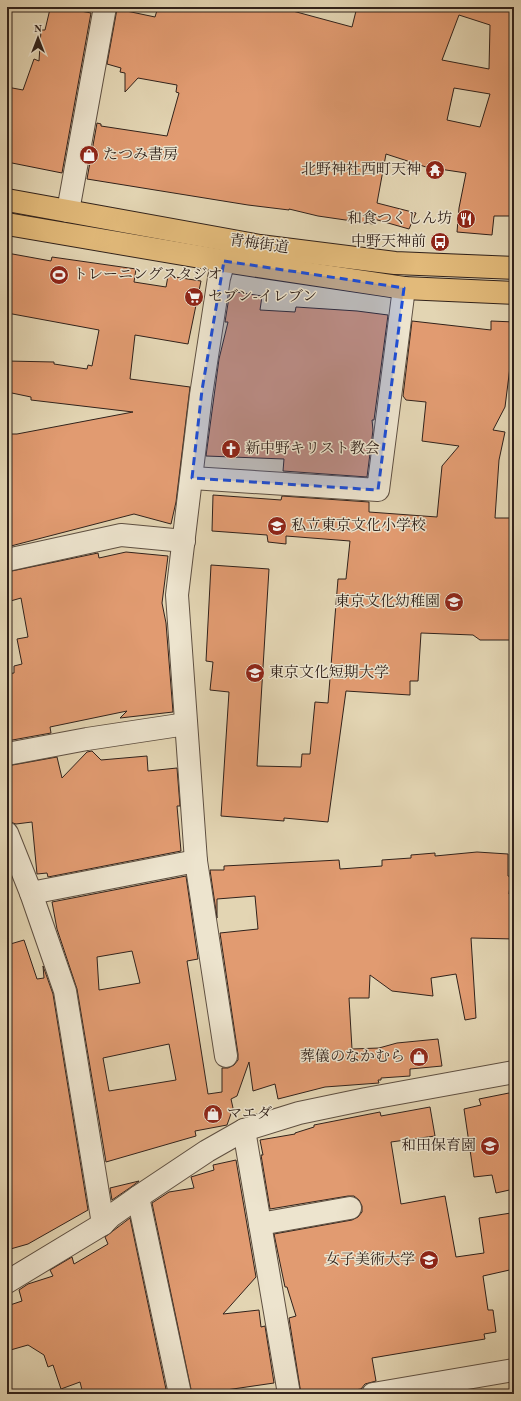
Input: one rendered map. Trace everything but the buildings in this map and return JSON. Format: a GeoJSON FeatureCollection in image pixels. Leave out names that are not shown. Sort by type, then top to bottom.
{"type":"FeatureCollection","features":[{"type":"Feature","properties":{"kind":"main road","name":"青梅街道"},"geometry":{"type":"LineString","coordinates":[[7,200],[229,241],[365,260],[395,263],[514,268]]}},
{"type":"Feature","properties":{"kind":"main road","name":"青梅街道"},"geometry":{"type":"LineString","coordinates":[[7,224],[224,261],[404,288],[514,293]]}},
{"type":"Feature","properties":{"kind":"street"},"geometry":{"type":"LineString","coordinates":[[68,211],[105,7]]}},
{"type":"Feature","properties":{"kind":"street"},"geometry":{"type":"LineString","coordinates":[[224,261],[219,278],[203,383],[177,595],[196,861],[226,1056]]}},
{"type":"Feature","properties":{"kind":"street"},"geometry":{"type":"LineString","coordinates":[[192,478],[378,490],[404,288]]}},
{"type":"Feature","properties":{"kind":"street"},"geometry":{"type":"LineString","coordinates":[[7,560],[121,535],[184,540]]}},
{"type":"Feature","properties":{"kind":"street"},"geometry":{"type":"LineString","coordinates":[[7,754],[87,739],[186,724]]}},
{"type":"Feature","properties":{"kind":"street"},"geometry":{"type":"LineString","coordinates":[[7,833],[31,893],[65,991],[103,1224]]}},
{"type":"Feature","properties":{"kind":"street"},"geometry":{"type":"LineString","coordinates":[[31,893],[196,861]]}},
{"type":"Feature","properties":{"kind":"street"},"geometry":{"type":"LineString","coordinates":[[7,1282],[103,1224],[111,1216],[138,1197],[207,1151],[244,1130],[299,1113],[366,1099],[514,1072]]}},
{"type":"Feature","properties":{"kind":"street"},"geometry":{"type":"LineString","coordinates":[[244,1130],[289,1394]]}},
{"type":"Feature","properties":{"kind":"street"},"geometry":{"type":"LineString","coordinates":[[138,1197],[180,1394]]}},
{"type":"Feature","properties":{"kind":"street"},"geometry":{"type":"LineString","coordinates":[[260,1224],[350,1208]]}},
{"type":"Feature","properties":{"kind":"street"},"geometry":{"type":"LineString","coordinates":[[373,1394],[514,1370]]}},
{"type":"Feature","properties":{"kind":"highlighted area"},"geometry":{"type":"Polygon","coordinates":[[[224,261],[404,288],[378,490],[192,478],[202,390],[224,261]]]}},
{"type":"Feature","properties":{"kind":"place","name":"たつみ書房"},"geometry":{"type":"Point","coordinates":[89,155]}},
{"type":"Feature","properties":{"kind":"place","name":"北野神社西町天神"},"geometry":{"type":"Point","coordinates":[435,170]}},
{"type":"Feature","properties":{"kind":"place","name":"和食つくしん坊"},"geometry":{"type":"Point","coordinates":[466,219]}},
{"type":"Feature","properties":{"kind":"place","name":"中野天神前"},"geometry":{"type":"Point","coordinates":[440,242]}},
{"type":"Feature","properties":{"kind":"place","name":"トレーニングスタジオ"},"geometry":{"type":"Point","coordinates":[59,275]}},
{"type":"Feature","properties":{"kind":"place","name":"セブン-イレブン"},"geometry":{"type":"Point","coordinates":[194,297]}},
{"type":"Feature","properties":{"kind":"place","name":"新中野キリスト教会"},"geometry":{"type":"Point","coordinates":[231,449]}},
{"type":"Feature","properties":{"kind":"place","name":"私立東京文化小学校"},"geometry":{"type":"Point","coordinates":[277,526]}},
{"type":"Feature","properties":{"kind":"place","name":"東京文化幼稚園"},"geometry":{"type":"Point","coordinates":[454,602]}},
{"type":"Feature","properties":{"kind":"place","name":"東京文化短期大学"},"geometry":{"type":"Point","coordinates":[255,673]}},
{"type":"Feature","properties":{"kind":"place","name":"葬儀のなかむら"},"geometry":{"type":"Point","coordinates":[419,1057]}},
{"type":"Feature","properties":{"kind":"place","name":"マエダ"},"geometry":{"type":"Point","coordinates":[213,1114]}},
{"type":"Feature","properties":{"kind":"place","name":"和田保育園"},"geometry":{"type":"Point","coordinates":[490,1146]}},
{"type":"Feature","properties":{"kind":"place","name":"女子美術大学"},"geometry":{"type":"Point","coordinates":[429,1260]}}]}
